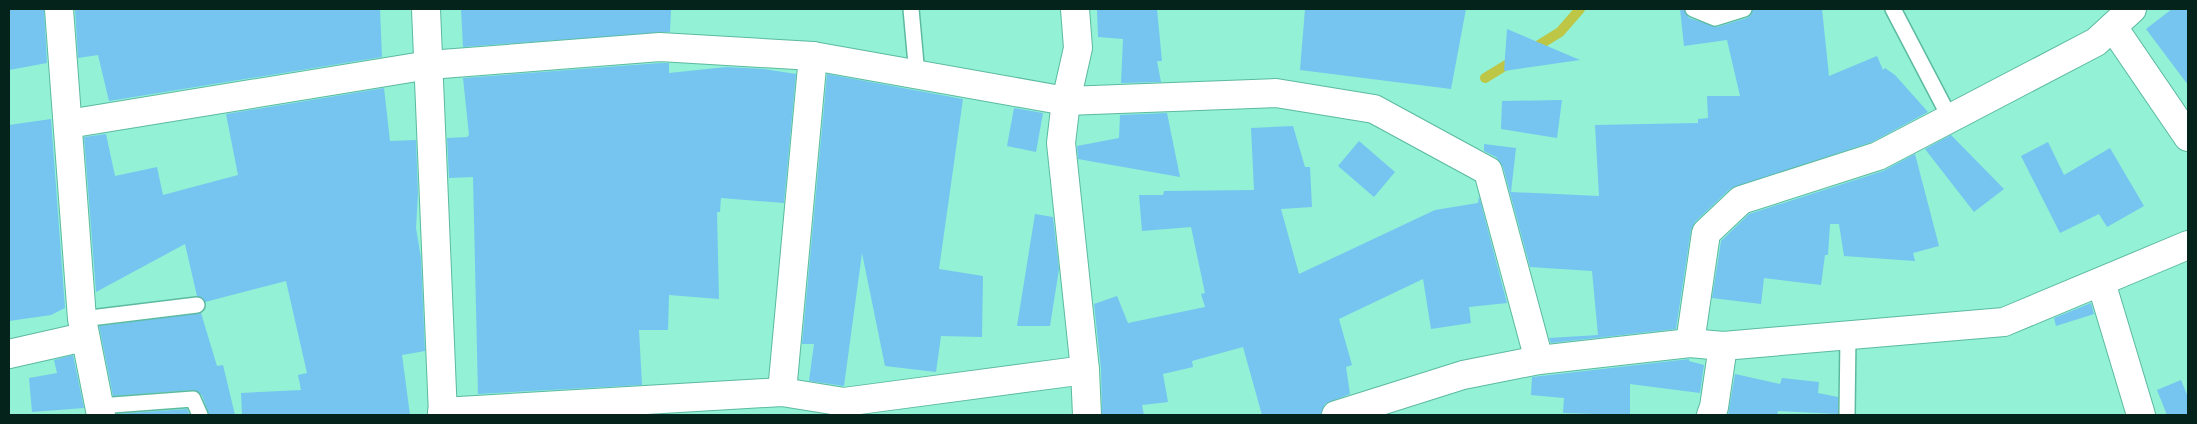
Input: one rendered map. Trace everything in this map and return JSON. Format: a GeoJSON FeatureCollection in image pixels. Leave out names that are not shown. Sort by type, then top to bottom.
{"type":"FeatureCollection","features":[{"type":"Feature","properties":{"kind":"street"},"geometry":{"type":"LineString","coordinates":[[59,9],[83,328],[100,411]]}},
{"type":"Feature","properties":{"kind":"street"},"geometry":{"type":"LineString","coordinates":[[426,9],[442,414],[782,392],[844,402],[1085,370]]}},
{"type":"Feature","properties":{"kind":"street"},"geometry":{"type":"LineString","coordinates":[[1075,9],[1078,48],[1066,101],[1061,143],[1085,370],[1087,415]]}},
{"type":"Feature","properties":{"kind":"street"},"geometry":{"type":"LineString","coordinates":[[1690,343],[1706,233],[1741,200],[1878,156],[2096,42],[2123,18],[2188,137]]}},
{"type":"Feature","properties":{"kind":"street"},"geometry":{"type":"LineString","coordinates":[[68,124],[429,65],[660,47],[813,56],[1066,101],[1276,93],[1374,109],[1488,171],[1539,360]]}},
{"type":"Feature","properties":{"kind":"street"},"geometry":{"type":"LineString","coordinates":[[782,392],[813,56]]}},
{"type":"Feature","properties":{"kind":"street"},"geometry":{"type":"LineString","coordinates":[[1336,415],[1463,375],[1539,360],[1690,343],[1722,346],[2004,322],[2188,245]]}},
{"type":"Feature","properties":{"kind":"street"},"geometry":{"type":"LineString","coordinates":[[2101,282],[2141,415]]}},
{"type":"Feature","properties":{"kind":"street"},"geometry":{"type":"LineString","coordinates":[[9,354],[83,328]]}},
{"type":"Feature","properties":{"kind":"street"},"geometry":{"type":"LineString","coordinates":[[1711,415],[1714,407],[1722,346]]}},
{"type":"Feature","properties":{"kind":"lane"},"geometry":{"type":"LineString","coordinates":[[911,9],[917,75]]}},
{"type":"Feature","properties":{"kind":"lane"},"geometry":{"type":"LineString","coordinates":[[1693,9],[1715,18],[1744,9]]}},
{"type":"Feature","properties":{"kind":"lane"},"geometry":{"type":"LineString","coordinates":[[1893,9],[1950,118]]}},
{"type":"Feature","properties":{"kind":"lane"},"geometry":{"type":"LineString","coordinates":[[83,328],[197,305]]}},
{"type":"Feature","properties":{"kind":"lane"},"geometry":{"type":"LineString","coordinates":[[1847,415],[1848,335]]}},
{"type":"Feature","properties":{"kind":"lane"},"geometry":{"type":"LineString","coordinates":[[100,411],[193,399],[200,415]]}},
{"type":"Feature","properties":{"kind":"building"},"geometry":{"type":"Polygon","coordinates":[[[9,9],[44,9],[47,63],[9,70],[9,9]]]}},
{"type":"Feature","properties":{"kind":"building"},"geometry":{"type":"Polygon","coordinates":[[[75,9],[380,9],[382,57],[109,101],[98,55],[78,58],[75,9]]]}},
{"type":"Feature","properties":{"kind":"building"},"geometry":{"type":"Polygon","coordinates":[[[461,9],[671,9],[670,32],[463,47],[461,9]]]}},
{"type":"Feature","properties":{"kind":"building"},"geometry":{"type":"Polygon","coordinates":[[[1097,9],[1157,9],[1162,61],[1157,61],[1161,82],[1121,83],[1123,39],[1098,37],[1097,9]]]}},
{"type":"Feature","properties":{"kind":"building"},"geometry":{"type":"Polygon","coordinates":[[[1305,9],[1466,9],[1451,89],[1300,70],[1305,9]]]}},
{"type":"Feature","properties":{"kind":"building"},"geometry":{"type":"Polygon","coordinates":[[[1680,9],[1684,9],[1689,18],[1717,27],[1747,18],[1751,15],[1753,9],[1822,9],[1829,76],[1877,56],[1883,70],[1885,68],[1895,75],[1928,112],[1872,142],[1730,189],[1695,222],[1691,230],[1676,329],[1551,343],[1549,338],[1598,335],[1592,271],[1530,267],[1503,167],[1496,157],[1484,151],[1484,144],[1516,148],[1511,192],[1599,196],[1595,125],[1698,123],[1698,119],[1708,118],[1707,96],[1740,96],[1727,40],[1684,46],[1680,9]]]}},
{"type":"Feature","properties":{"kind":"building"},"geometry":{"type":"Polygon","coordinates":[[[2172,9],[2188,9],[2188,85],[2146,29],[2172,9]]]}},
{"type":"Feature","properties":{"kind":"building"},"geometry":{"type":"Polygon","coordinates":[[[1507,29],[1580,60],[1504,71],[1507,29]]]}},
{"type":"Feature","properties":{"kind":"building"},"geometry":{"type":"Polygon","coordinates":[[[669,63],[669,73],[726,67],[764,69],[796,74],[784,203],[721,198],[720,212],[717,212],[719,299],[669,295],[668,330],[639,330],[642,385],[478,394],[473,177],[449,178],[447,138],[467,137],[469,135],[463,78],[669,63]]]}},
{"type":"Feature","properties":{"kind":"building"},"geometry":{"type":"Polygon","coordinates":[[[827,74],[963,99],[939,269],[983,276],[982,337],[941,336],[936,372],[885,366],[862,253],[844,386],[809,381],[814,344],[802,344],[827,74]]]}},
{"type":"Feature","properties":{"kind":"building"},"geometry":{"type":"Polygon","coordinates":[[[384,88],[390,141],[416,140],[418,194],[416,228],[421,258],[425,351],[402,355],[410,415],[242,415],[241,393],[301,390],[298,375],[307,373],[286,281],[205,302],[197,296],[185,244],[96,292],[84,137],[106,134],[115,176],[157,167],[163,195],[238,175],[226,114],[384,88]]]}},
{"type":"Feature","properties":{"kind":"building"},"geometry":{"type":"Polygon","coordinates":[[[1562,100],[1557,138],[1501,129],[1502,101],[1562,100]]]}},
{"type":"Feature","properties":{"kind":"building"},"geometry":{"type":"Polygon","coordinates":[[[1014,108],[1043,113],[1036,152],[1007,146],[1014,108]]]}},
{"type":"Feature","properties":{"kind":"building"},"geometry":{"type":"Polygon","coordinates":[[[1167,113],[1180,177],[1078,159],[1077,146],[1119,138],[1120,115],[1167,113]]]}},
{"type":"Feature","properties":{"kind":"building"},"geometry":{"type":"Polygon","coordinates":[[[51,119],[65,308],[51,315],[9,321],[9,125],[51,119]]]}},
{"type":"Feature","properties":{"kind":"building"},"geometry":{"type":"Polygon","coordinates":[[[1293,126],[1305,167],[1310,167],[1312,207],[1281,209],[1299,274],[1435,210],[1478,203],[1479,196],[1507,303],[1469,307],[1471,323],[1431,329],[1423,279],[1339,319],[1352,365],[1346,367],[1350,394],[1325,404],[1321,414],[1262,415],[1243,347],[1192,361],[1193,367],[1163,374],[1168,402],[1142,405],[1144,415],[1102,415],[1101,369],[1094,304],[1117,296],[1128,323],[1205,307],[1201,294],[1205,293],[1191,227],[1142,231],[1139,195],[1163,195],[1164,191],[1254,190],[1251,128],[1293,126]]]}},
{"type":"Feature","properties":{"kind":"building"},"geometry":{"type":"Polygon","coordinates":[[[1951,135],[2004,189],[1974,212],[1925,149],[1951,135]]]}},
{"type":"Feature","properties":{"kind":"building"},"geometry":{"type":"Polygon","coordinates":[[[1359,141],[1395,172],[1374,197],[1338,166],[1359,141]]]}},
{"type":"Feature","properties":{"kind":"building"},"geometry":{"type":"Polygon","coordinates":[[[2048,142],[2064,175],[2110,148],[2144,206],[2107,227],[2099,214],[2060,233],[2021,156],[2048,142]]]}},
{"type":"Feature","properties":{"kind":"building"},"geometry":{"type":"Polygon","coordinates":[[[1915,154],[1939,246],[1913,253],[1915,261],[1844,256],[1839,224],[1830,224],[1828,255],[1825,255],[1821,285],[1764,278],[1761,304],[1712,298],[1721,241],[1749,214],[1883,171],[1915,154]]]}},
{"type":"Feature","properties":{"kind":"building"},"geometry":{"type":"Polygon","coordinates":[[[1035,214],[1053,217],[1059,269],[1050,326],[1017,326],[1035,214]]]}},
{"type":"Feature","properties":{"kind":"building"},"geometry":{"type":"Polygon","coordinates":[[[2091,303],[2094,314],[2056,326],[2054,318],[2091,303]]]}},
{"type":"Feature","properties":{"kind":"building"},"geometry":{"type":"Polygon","coordinates":[[[201,313],[217,366],[223,365],[235,415],[209,415],[202,395],[193,390],[113,396],[99,326],[201,313]]]}},
{"type":"Feature","properties":{"kind":"building"},"geometry":{"type":"Polygon","coordinates":[[[73,355],[84,408],[32,412],[29,378],[57,373],[54,360],[73,355]]]}},
{"type":"Feature","properties":{"kind":"building"},"geometry":{"type":"Polygon","coordinates":[[[1689,359],[1689,361],[1704,365],[1700,393],[1630,384],[1630,415],[1563,413],[1564,398],[1531,395],[1532,377],[1689,359]]]}},
{"type":"Feature","properties":{"kind":"building"},"geometry":{"type":"Polygon","coordinates":[[[1735,374],[1780,384],[1782,378],[1819,382],[1818,393],[1838,397],[1838,414],[1778,411],[1777,415],[1728,415],[1735,374]]]}},
{"type":"Feature","properties":{"kind":"building"},"geometry":{"type":"Polygon","coordinates":[[[2181,380],[2188,397],[2188,415],[2167,415],[2157,390],[2181,380]]]}},
{"type":"Feature","properties":{"kind":"building"},"geometry":{"type":"Polygon","coordinates":[[[187,409],[190,415],[116,415],[116,414],[187,409]]]}},
{"type":"Feature","properties":{"kind":"waterway"},"geometry":{"type":"LineString","coordinates":[[1531,50],[1560,32],[1580,9]]}},
{"type":"Feature","properties":{"kind":"waterway"},"geometry":{"type":"LineString","coordinates":[[1485,78],[1516,59]]}}]}
